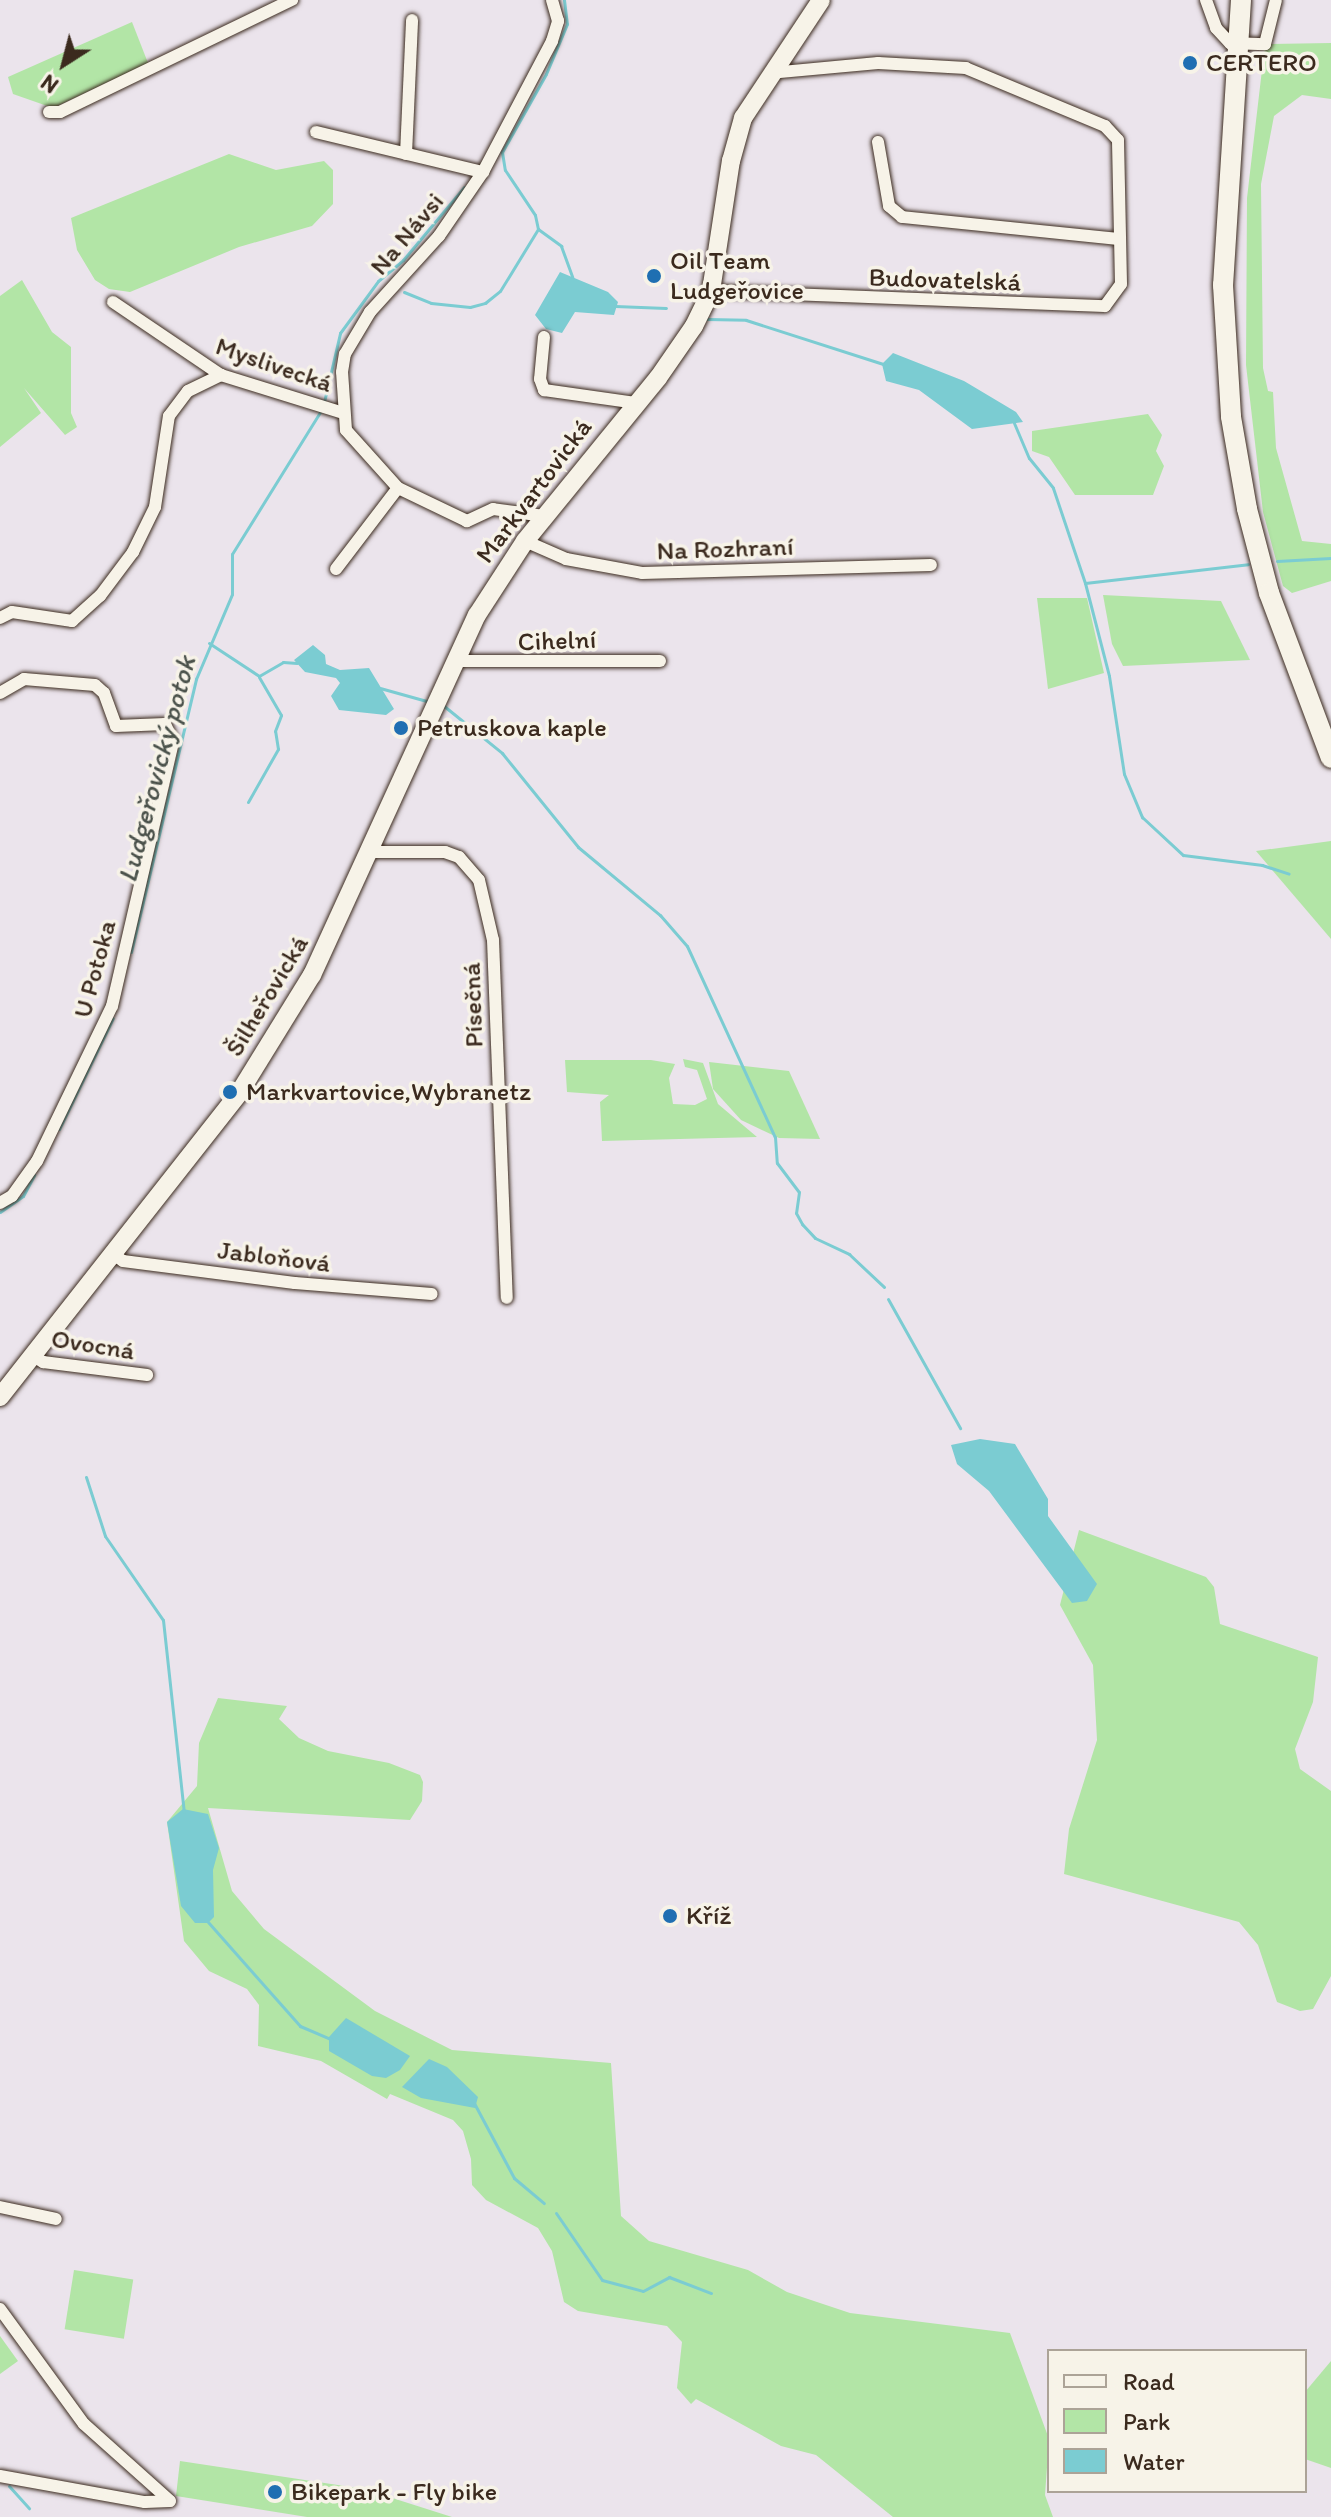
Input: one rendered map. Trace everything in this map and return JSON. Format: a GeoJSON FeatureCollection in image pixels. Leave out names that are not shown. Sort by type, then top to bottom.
{"type":"FeatureCollection","features":[{"type":"Feature","properties":{"kind":"main road"},"geometry":{"type":"LineString","coordinates":[[1241,0],[1223,285],[1231,417],[1247,509],[1269,593],[1331,758]]}},
{"type":"Feature","properties":{"kind":"street"},"geometry":{"type":"LineString","coordinates":[[49,112],[60,112],[292,0]]}},
{"type":"Feature","properties":{"kind":"street","name":"Na Návsi"},"geometry":{"type":"LineString","coordinates":[[544,516],[493,509],[467,521],[398,488],[355,447],[343,413],[342,372],[355,335],[439,236],[483,172],[552,41],[558,21],[552,0]]}},
{"type":"Feature","properties":{"kind":"street","name":"Markvartovická"},"geometry":{"type":"LineString","coordinates":[[477,615],[525,541],[679,349],[711,291],[736,139],[768,73],[821,0]]}},
{"type":"Feature","properties":{"kind":"street"},"geometry":{"type":"LineString","coordinates":[[1206,0],[1216,28],[1230,43],[1238,44],[1265,44],[1276,0]]}},
{"type":"Feature","properties":{"kind":"street"},"geometry":{"type":"LineString","coordinates":[[406,154],[412,20]]}},
{"type":"Feature","properties":{"kind":"street","name":"Budovatelská"},"geometry":{"type":"LineString","coordinates":[[711,291],[1105,306],[1121,284],[1118,140],[1105,126],[966,68],[878,63],[768,73]]}},
{"type":"Feature","properties":{"kind":"street"},"geometry":{"type":"LineString","coordinates":[[316,132],[483,172]]}},
{"type":"Feature","properties":{"kind":"street","name":"Budovatelská"},"geometry":{"type":"LineString","coordinates":[[878,142],[889,206],[902,217],[1120,239]]}},
{"type":"Feature","properties":{"kind":"street","name":"Myslivecká"},"geometry":{"type":"LineString","coordinates":[[113,302],[221,375],[343,413]]}},
{"type":"Feature","properties":{"kind":"street","name":"Markvartovická"},"geometry":{"type":"LineString","coordinates":[[544,337],[540,379],[544,390],[637,403]]}},
{"type":"Feature","properties":{"kind":"street"},"geometry":{"type":"LineString","coordinates":[[0,618],[12,612],[72,621],[100,596],[133,552],[155,507],[169,416],[188,391],[221,375]]}},
{"type":"Feature","properties":{"kind":"street"},"geometry":{"type":"LineString","coordinates":[[336,569],[398,488]]}},
{"type":"Feature","properties":{"kind":"street","name":"Na Rozhraní"},"geometry":{"type":"LineString","coordinates":[[525,541],[566,559],[642,573],[931,565]]}},
{"type":"Feature","properties":{"kind":"street","name":"Šilheřovická"},"geometry":{"type":"LineString","coordinates":[[0,1397],[7,1379],[33,1356],[239,1093],[277,1034],[324,953],[477,615]]}},
{"type":"Feature","properties":{"kind":"street","name":"Cihelní"},"geometry":{"type":"LineString","coordinates":[[455,661],[660,661]]}},
{"type":"Feature","properties":{"kind":"street","name":"U Potoka"},"geometry":{"type":"LineString","coordinates":[[0,1203],[12,1196],[37,1161],[112,1006],[173,742],[165,724],[116,726],[104,693],[95,685],[24,679],[2,687]]}},
{"type":"Feature","properties":{"kind":"street","name":"Písečná"},"geometry":{"type":"LineString","coordinates":[[371,852],[445,852],[473,868],[479,880],[493,940],[507,1298]]}},
{"type":"Feature","properties":{"kind":"street","name":"Jabloňová"},"geometry":{"type":"LineString","coordinates":[[113,1254],[123,1261],[295,1283],[432,1294]]}},
{"type":"Feature","properties":{"kind":"street","name":"Ovocná"},"geometry":{"type":"LineString","coordinates":[[33,1356],[43,1362],[147,1375]]}},
{"type":"Feature","properties":{"kind":"street"},"geometry":{"type":"LineString","coordinates":[[0,2207],[56,2219]]}},
{"type":"Feature","properties":{"kind":"street"},"geometry":{"type":"LineString","coordinates":[[0,2476],[145,2502],[170,2501],[84,2424],[4,2314]]}},
{"type":"Feature","properties":{"kind":"green space"},"geometry":{"type":"Polygon","coordinates":[[[132,22],[148,63],[53,108],[13,94],[8,77],[132,22]]]}},
{"type":"Feature","properties":{"kind":"green space"},"geometry":{"type":"Polygon","coordinates":[[[1331,43],[1331,99],[1302,95],[1274,116],[1261,184],[1263,368],[1268,391],[1273,392],[1276,448],[1302,541],[1331,544],[1331,581],[1292,593],[1283,586],[1263,512],[1246,365],[1247,198],[1265,44],[1331,43]]]}},
{"type":"Feature","properties":{"kind":"green space"},"geometry":{"type":"Polygon","coordinates":[[[229,154],[276,170],[324,161],[333,170],[333,204],[312,226],[239,247],[130,292],[109,289],[95,280],[77,250],[71,218],[229,154]]]}},
{"type":"Feature","properties":{"kind":"green space"},"geometry":{"type":"Polygon","coordinates":[[[22,280],[52,332],[71,347],[71,413],[77,427],[65,435],[24,388],[41,413],[0,447],[0,296],[22,280]]]}},
{"type":"Feature","properties":{"kind":"green space"},"geometry":{"type":"Polygon","coordinates":[[[1148,414],[1162,435],[1156,451],[1164,466],[1153,495],[1075,495],[1049,457],[1032,451],[1032,431],[1148,414]]]}},
{"type":"Feature","properties":{"kind":"green space"},"geometry":{"type":"Polygon","coordinates":[[[1103,595],[1221,601],[1250,660],[1123,666],[1112,644],[1103,595]]]}},
{"type":"Feature","properties":{"kind":"green space"},"geometry":{"type":"Polygon","coordinates":[[[1037,598],[1087,598],[1104,673],[1048,689],[1037,598]]]}},
{"type":"Feature","properties":{"kind":"green space"},"geometry":{"type":"Polygon","coordinates":[[[1331,841],[1331,939],[1256,851],[1331,841]]]}},
{"type":"Feature","properties":{"kind":"green space"},"geometry":{"type":"Polygon","coordinates":[[[683,1059],[703,1063],[718,1104],[757,1137],[602,1141],[600,1102],[609,1095],[567,1092],[565,1060],[651,1060],[675,1064],[669,1078],[673,1104],[695,1105],[707,1099],[697,1070],[685,1067],[683,1059]]]}},
{"type":"Feature","properties":{"kind":"green space"},"geometry":{"type":"Polygon","coordinates":[[[709,1062],[789,1071],[820,1139],[779,1138],[741,1120],[713,1089],[709,1062]]]}},
{"type":"Feature","properties":{"kind":"green space"},"geometry":{"type":"Polygon","coordinates":[[[1079,1530],[1206,1577],[1214,1587],[1220,1624],[1318,1657],[1313,1702],[1295,1749],[1300,1769],[1331,1791],[1331,1976],[1313,2009],[1300,2011],[1277,2002],[1258,1945],[1239,1922],[1064,1874],[1069,1829],[1097,1740],[1093,1665],[1060,1605],[1079,1530]]]}},
{"type":"Feature","properties":{"kind":"green space"},"geometry":{"type":"Polygon","coordinates":[[[218,1698],[287,1706],[279,1719],[299,1738],[328,1751],[389,1763],[420,1775],[423,1782],[422,1801],[410,1820],[208,1808],[232,1891],[264,1929],[375,2011],[452,2050],[611,2063],[621,2216],[649,2241],[748,2270],[787,2292],[850,2313],[1010,2333],[1047,2434],[1045,2495],[1053,2517],[893,2517],[816,2455],[781,2446],[696,2399],[691,2404],[677,2388],[682,2342],[667,2326],[578,2311],[564,2302],[552,2251],[538,2228],[486,2200],[472,2185],[471,2159],[463,2131],[453,2120],[390,2094],[387,2099],[321,2061],[258,2046],[259,2005],[247,1989],[209,1971],[184,1941],[167,1822],[197,1786],[199,1743],[218,1698]]]}},
{"type":"Feature","properties":{"kind":"green space"},"geometry":{"type":"Polygon","coordinates":[[[74,2270],[133,2279],[124,2339],[65,2329],[74,2270]]]}},
{"type":"Feature","properties":{"kind":"green space"},"geometry":{"type":"Polygon","coordinates":[[[0,2336],[18,2361],[0,2374],[0,2336]]]}},
{"type":"Feature","properties":{"kind":"green space"},"geometry":{"type":"Polygon","coordinates":[[[1331,2361],[1331,2468],[1307,2460],[1307,2390],[1331,2361]]]}},
{"type":"Feature","properties":{"kind":"green space","name":"Bikepark - Fly bike"},"geometry":{"type":"Polygon","coordinates":[[[180,2461],[364,2489],[452,2517],[307,2517],[176,2496],[180,2461]]]}},
{"type":"Feature","properties":{"kind":"water"},"geometry":{"type":"Polygon","coordinates":[[[560,272],[608,292],[618,302],[614,315],[575,312],[562,333],[546,329],[535,315],[560,272]]]}},
{"type":"Feature","properties":{"kind":"water"},"geometry":{"type":"Polygon","coordinates":[[[893,353],[964,381],[1016,412],[1023,422],[972,429],[919,390],[886,381],[882,364],[893,353]]]}},
{"type":"Feature","properties":{"kind":"water"},"geometry":{"type":"Polygon","coordinates":[[[313,645],[325,655],[326,664],[340,670],[369,668],[394,709],[386,715],[339,710],[331,696],[340,683],[336,678],[305,672],[294,660],[313,645]]]}},
{"type":"Feature","properties":{"kind":"water"},"geometry":{"type":"Polygon","coordinates":[[[980,1439],[1015,1444],[1048,1499],[1048,1516],[1097,1584],[1087,1601],[1072,1603],[989,1491],[957,1464],[951,1445],[980,1439]]]}},
{"type":"Feature","properties":{"kind":"water"},"geometry":{"type":"Polygon","coordinates":[[[183,1809],[208,1814],[219,1848],[213,1870],[214,1917],[208,1923],[195,1923],[181,1906],[167,1822],[183,1809]]]}},
{"type":"Feature","properties":{"kind":"water"},"geometry":{"type":"Polygon","coordinates":[[[346,2018],[410,2056],[400,2070],[386,2078],[372,2076],[329,2051],[329,2037],[346,2018]]]}},
{"type":"Feature","properties":{"kind":"water"},"geometry":{"type":"Polygon","coordinates":[[[429,2059],[447,2067],[478,2097],[475,2108],[421,2098],[402,2087],[429,2059]]]}},
{"type":"Feature","properties":{"kind":"waterway","name":"Ludgeřovický potok"},"geometry":{"type":"LineString","coordinates":[[564,0],[567,24],[546,74],[502,152],[505,170],[535,215],[538,229],[561,246],[572,277]]}},
{"type":"Feature","properties":{"kind":"waterway","name":"Ludgeřovický potok"},"geometry":{"type":"LineString","coordinates":[[324,402],[340,333],[378,281],[403,260],[464,187]]}},
{"type":"Feature","properties":{"kind":"waterway"},"geometry":{"type":"LineString","coordinates":[[404,292],[431,303],[470,307],[485,303],[500,291],[538,229]]}},
{"type":"Feature","properties":{"kind":"waterway"},"geometry":{"type":"LineString","coordinates":[[615,306],[666,308]]}},
{"type":"Feature","properties":{"kind":"waterway"},"geometry":{"type":"LineString","coordinates":[[707,319],[746,320],[883,364]]}},
{"type":"Feature","properties":{"kind":"waterway","name":"Ludgeřovický potok"},"geometry":{"type":"LineString","coordinates":[[131,952],[196,679],[232,594],[232,554],[322,409]]}},
{"type":"Feature","properties":{"kind":"waterway"},"geometry":{"type":"LineString","coordinates":[[1014,423],[1029,458],[1053,488],[1085,583],[1109,676],[1124,774],[1142,817],[1183,855],[1262,865],[1289,874]]}},
{"type":"Feature","properties":{"kind":"waterway"},"geometry":{"type":"LineString","coordinates":[[1277,561],[1331,558]]}},
{"type":"Feature","properties":{"kind":"waterway"},"geometry":{"type":"LineString","coordinates":[[1085,583],[1248,564]]}},
{"type":"Feature","properties":{"kind":"waterway"},"geometry":{"type":"LineString","coordinates":[[209,643],[259,676],[283,662],[297,663]]}},
{"type":"Feature","properties":{"kind":"waterway"},"geometry":{"type":"LineString","coordinates":[[248,802],[278,749],[275,731],[281,715],[259,677]]}},
{"type":"Feature","properties":{"kind":"waterway"},"geometry":{"type":"LineString","coordinates":[[380,688],[430,702]]}},
{"type":"Feature","properties":{"kind":"waterway"},"geometry":{"type":"LineString","coordinates":[[444,706],[502,753],[578,847],[660,915],[687,946],[775,1137],[777,1163],[799,1192],[796,1213],[802,1224],[815,1238],[849,1254],[884,1287]]}},
{"type":"Feature","properties":{"kind":"waterway","name":"Ludgeřovický potok"},"geometry":{"type":"LineString","coordinates":[[59,1129],[113,1018]]}},
{"type":"Feature","properties":{"kind":"waterway","name":"Ludgeřovický potok"},"geometry":{"type":"LineString","coordinates":[[0,1212],[23,1196],[34,1175]]}},
{"type":"Feature","properties":{"kind":"waterway"},"geometry":{"type":"LineString","coordinates":[[888,1299],[960,1428]]}},
{"type":"Feature","properties":{"kind":"waterway"},"geometry":{"type":"LineString","coordinates":[[86,1477],[105,1536],[163,1620],[184,1812]]}},
{"type":"Feature","properties":{"kind":"waterway"},"geometry":{"type":"LineString","coordinates":[[208,1922],[300,2026],[331,2039]]}},
{"type":"Feature","properties":{"kind":"waterway"},"geometry":{"type":"LineString","coordinates":[[474,2103],[514,2178],[544,2203]]}},
{"type":"Feature","properties":{"kind":"waterway"},"geometry":{"type":"LineString","coordinates":[[556,2213],[602,2280],[643,2291],[669,2277],[711,2293]]}},
{"type":"Feature","properties":{"kind":"waterway"},"geometry":{"type":"LineString","coordinates":[[9,2486],[29,2508]]}},
{"type":"Feature","properties":{"kind":"place","name":"CERTERO"},"geometry":{"type":"Point","coordinates":[1190,63]}},
{"type":"Feature","properties":{"kind":"place","name":"Oil Team Ludgeřovice"},"geometry":{"type":"Point","coordinates":[654,276]}},
{"type":"Feature","properties":{"kind":"place","name":"Petruskova kaple"},"geometry":{"type":"Point","coordinates":[401,728]}},
{"type":"Feature","properties":{"kind":"place","name":"Markvartovice,Wybranetz"},"geometry":{"type":"Point","coordinates":[230,1092]}},
{"type":"Feature","properties":{"kind":"place","name":"Kříž"},"geometry":{"type":"Point","coordinates":[670,1916]}},
{"type":"Feature","properties":{"kind":"place","name":"Bikepark - Fly bike"},"geometry":{"type":"Point","coordinates":[275,2492]}}]}
